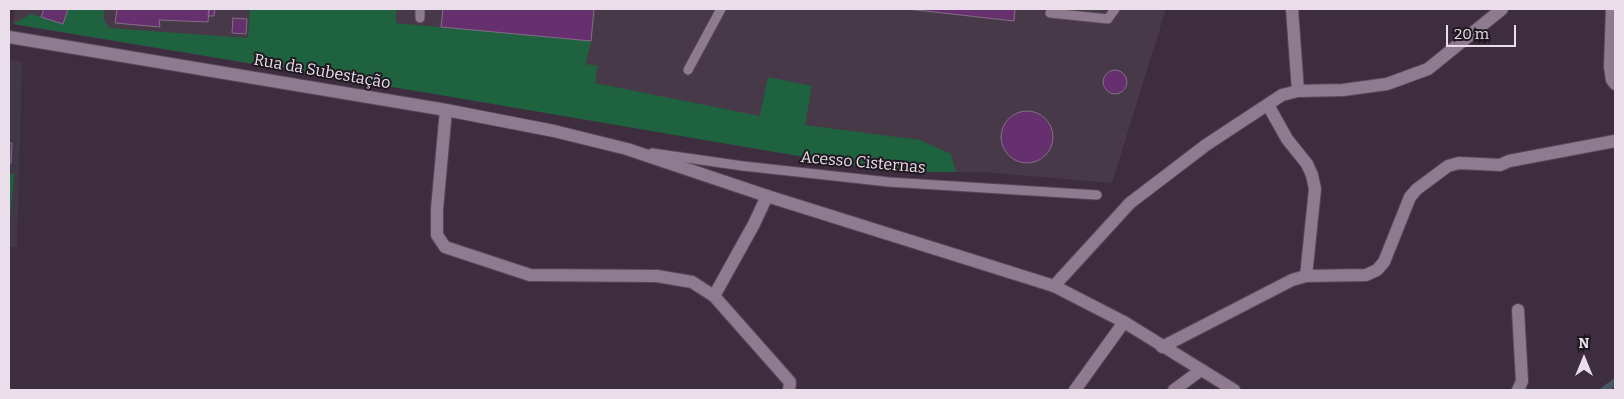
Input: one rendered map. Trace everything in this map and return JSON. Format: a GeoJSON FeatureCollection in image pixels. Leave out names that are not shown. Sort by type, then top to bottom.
{"type":"FeatureCollection","features":[{"type":"Feature","properties":{"kind":"street"},"geometry":{"type":"LineString","coordinates":[[1292,9],[1298,91]]}},
{"type":"Feature","properties":{"kind":"street"},"geometry":{"type":"LineString","coordinates":[[1054,286],[1130,204],[1206,145],[1282,95],[1298,91],[1343,90],[1387,84],[1428,69],[1502,9]]}},
{"type":"Feature","properties":{"kind":"street"},"geometry":{"type":"LineString","coordinates":[[1612,9],[1610,67],[1612,80],[1615,84]]}},
{"type":"Feature","properties":{"kind":"street","name":"Rua da Subestação"},"geometry":{"type":"LineString","coordinates":[[9,37],[164,61],[446,110],[554,131],[627,149],[766,196],[1054,286],[1124,322],[1234,390]]}},
{"type":"Feature","properties":{"kind":"street"},"geometry":{"type":"LineString","coordinates":[[1268,105],[1287,139],[1307,164],[1312,175],[1315,190],[1306,276]]}},
{"type":"Feature","properties":{"kind":"street"},"geometry":{"type":"LineString","coordinates":[[446,110],[437,208],[437,235],[445,247],[530,275],[657,276],[692,282],[714,296],[790,382],[789,390]]}},
{"type":"Feature","properties":{"kind":"street"},"geometry":{"type":"LineString","coordinates":[[1162,347],[1292,280],[1306,276],[1366,275],[1377,270],[1384,262],[1410,197],[1417,189],[1448,166],[1459,163],[1500,164],[1615,140]]}},
{"type":"Feature","properties":{"kind":"street"},"geometry":{"type":"LineString","coordinates":[[714,296],[754,224],[766,196]]}},
{"type":"Feature","properties":{"kind":"street"},"geometry":{"type":"LineString","coordinates":[[1518,310],[1522,381],[1518,390]]}},
{"type":"Feature","properties":{"kind":"street"},"geometry":{"type":"LineString","coordinates":[[1075,390],[1124,322]]}},
{"type":"Feature","properties":{"kind":"street"},"geometry":{"type":"LineString","coordinates":[[1174,390],[1201,370]]}},
{"type":"Feature","properties":{"kind":"lane"},"geometry":{"type":"LineString","coordinates":[[688,70],[721,9]]}},
{"type":"Feature","properties":{"kind":"lane"},"geometry":{"type":"LineString","coordinates":[[1050,13],[1108,19],[1115,9]]}},
{"type":"Feature","properties":{"kind":"lane","name":"Acesso Cisternas"},"geometry":{"type":"LineString","coordinates":[[627,149],[743,166],[889,182],[1097,195]]}},
{"type":"Feature","properties":{"kind":"shaded area"},"geometry":{"type":"Polygon","coordinates":[[[15,9],[1166,9],[1112,183],[983,172],[892,172],[13,24],[15,9]]]}},
{"type":"Feature","properties":{"kind":"shaded area"},"geometry":{"type":"Polygon","coordinates":[[[9,60],[22,62],[17,247],[9,247],[9,60]]]}},
{"type":"Feature","properties":{"kind":"green space"},"geometry":{"type":"Polygon","coordinates":[[[68,9],[104,9],[104,21],[110,28],[248,38],[250,9],[396,9],[396,23],[591,41],[586,64],[598,66],[595,83],[760,116],[768,77],[812,86],[805,125],[920,140],[951,154],[956,172],[892,172],[13,24],[31,14],[63,24],[68,9]]]}},
{"type":"Feature","properties":{"kind":"green space"},"geometry":{"type":"Polygon","coordinates":[[[9,173],[14,174],[9,231],[9,173]]]}},
{"type":"Feature","properties":{"kind":"building"},"geometry":{"type":"Polygon","coordinates":[[[44,9],[68,9],[63,24],[41,17],[44,9]]]}},
{"type":"Feature","properties":{"kind":"building"},"geometry":{"type":"Polygon","coordinates":[[[117,9],[209,9],[208,22],[159,20],[160,27],[115,23],[117,9]]]}},
{"type":"Feature","properties":{"kind":"building"},"geometry":{"type":"Polygon","coordinates":[[[209,9],[215,9],[214,16],[208,16],[209,9]]]}},
{"type":"Feature","properties":{"kind":"building"},"geometry":{"type":"Polygon","coordinates":[[[443,9],[594,9],[591,41],[441,27],[443,9]]]}},
{"type":"Feature","properties":{"kind":"building"},"geometry":{"type":"Polygon","coordinates":[[[907,9],[1015,9],[1014,21],[907,9]]]}},
{"type":"Feature","properties":{"kind":"building"},"geometry":{"type":"Polygon","coordinates":[[[233,18],[247,19],[246,34],[232,33],[233,18]]]}},
{"type":"Feature","properties":{"kind":"building"},"geometry":{"type":"Polygon","coordinates":[[[1115,70],[1124,73],[1127,82],[1124,91],[1115,94],[1106,91],[1103,82],[1106,73],[1115,70]]]}},
{"type":"Feature","properties":{"kind":"building"},"geometry":{"type":"Polygon","coordinates":[[[1027,111],[1037,113],[1045,119],[1051,127],[1053,137],[1051,147],[1045,155],[1037,161],[1027,163],[1017,161],[1009,155],[1003,147],[1001,137],[1003,127],[1009,119],[1017,113],[1027,111]]]}},
{"type":"Feature","properties":{"kind":"building"},"geometry":{"type":"Polygon","coordinates":[[[9,143],[12,143],[11,163],[9,163],[9,143]]]}},
{"type":"Feature","properties":{"kind":"waterway"},"geometry":{"type":"LineString","coordinates":[[1604,390],[1615,382]]}}]}
